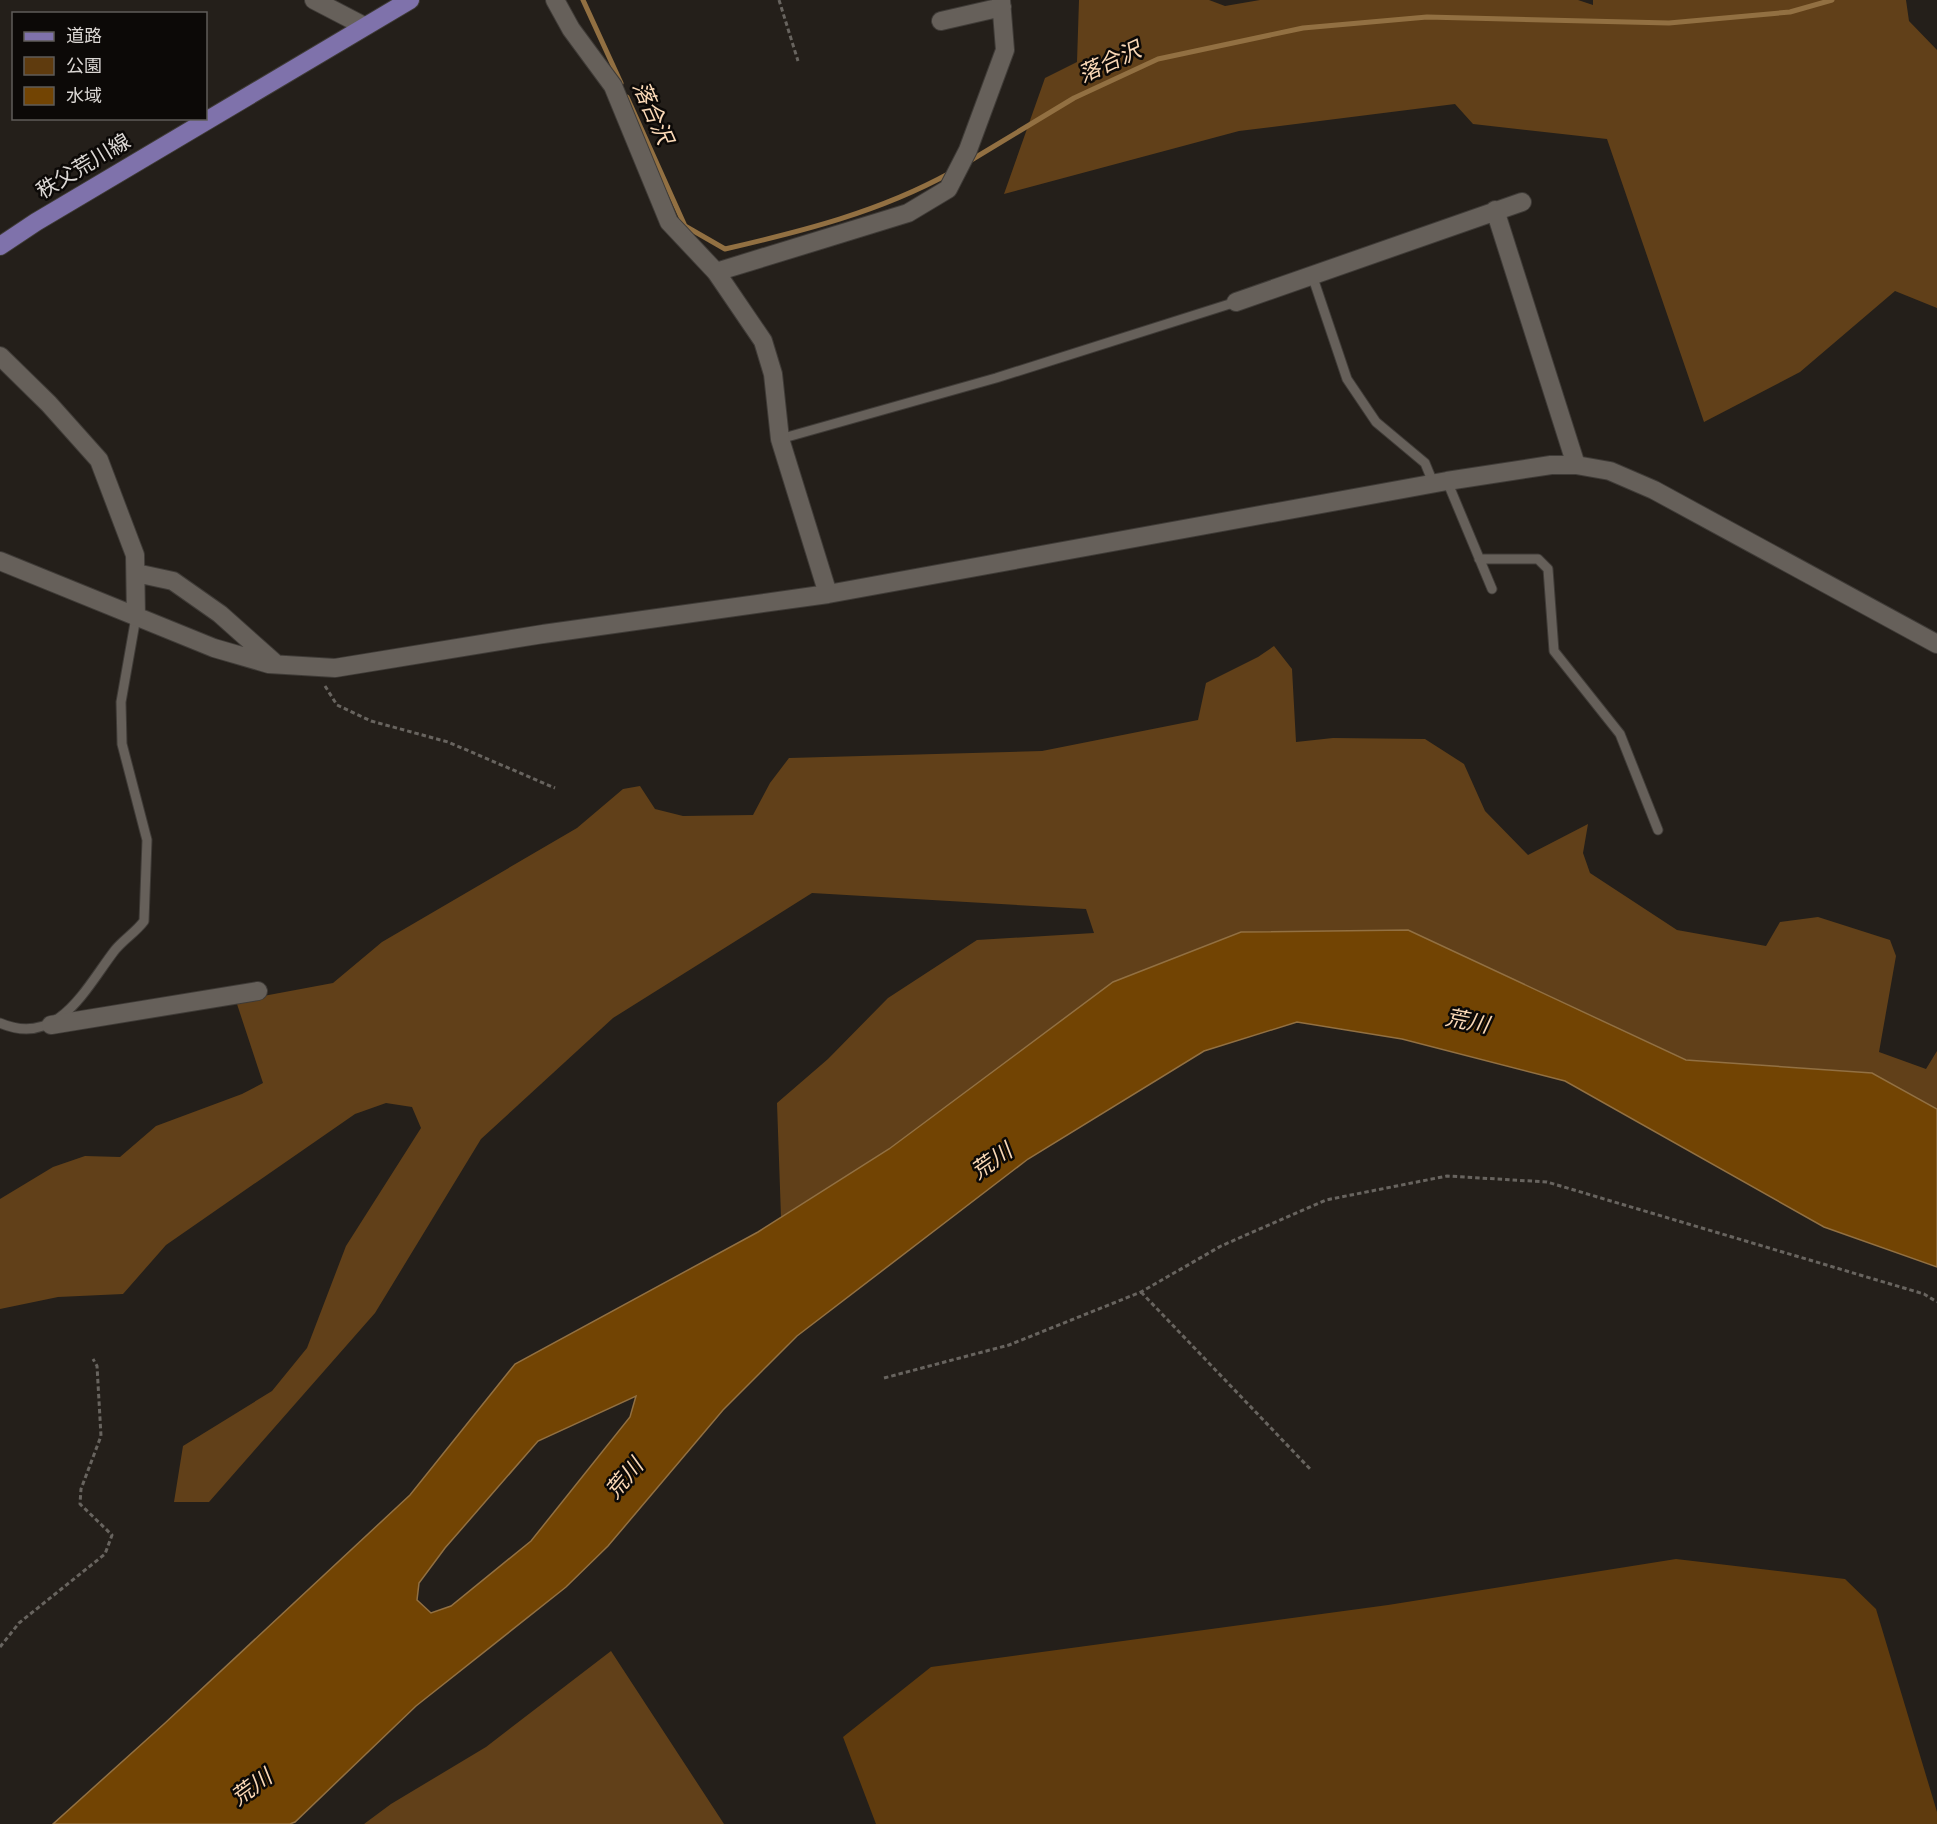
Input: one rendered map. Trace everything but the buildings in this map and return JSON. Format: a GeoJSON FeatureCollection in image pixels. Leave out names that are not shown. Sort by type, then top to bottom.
{"type":"FeatureCollection","features":[{"type":"Feature","properties":{"kind":"main road","name":"秩父荒川線"},"geometry":{"type":"LineString","coordinates":[[0,246],[410,0]]}},
{"type":"Feature","properties":{"kind":"street"},"geometry":{"type":"LineString","coordinates":[[314,0],[364,26]]}},
{"type":"Feature","properties":{"kind":"street"},"geometry":{"type":"LineString","coordinates":[[555,0],[572,29],[613,86],[669,222],[716,272],[764,341],[773,374],[780,439],[828,594]]}},
{"type":"Feature","properties":{"kind":"street"},"geometry":{"type":"LineString","coordinates":[[716,272],[908,213],[948,189],[968,150],[1005,50],[1002,4],[941,21]]}},
{"type":"Feature","properties":{"kind":"street"},"geometry":{"type":"LineString","coordinates":[[1236,302],[1522,202]]}},
{"type":"Feature","properties":{"kind":"street"},"geometry":{"type":"LineString","coordinates":[[1496,210],[1576,465]]}},
{"type":"Feature","properties":{"kind":"street"},"geometry":{"type":"LineString","coordinates":[[0,356],[49,404],[99,460],[135,555],[136,617]]}},
{"type":"Feature","properties":{"kind":"street"},"geometry":{"type":"LineString","coordinates":[[0,561],[214,648],[276,664],[335,668],[543,634],[828,594],[1440,483],[1551,465],[1576,465],[1610,471],[1654,490],[1937,644]]}},
{"type":"Feature","properties":{"kind":"street"},"geometry":{"type":"LineString","coordinates":[[136,573],[172,581],[220,614],[276,664]]}},
{"type":"Feature","properties":{"kind":"street"},"geometry":{"type":"LineString","coordinates":[[51,1025],[258,991]]}},
{"type":"Feature","properties":{"kind":"lane"},"geometry":{"type":"LineString","coordinates":[[1312,275],[1347,379],[1376,422],[1425,463],[1440,483],[1492,589]]}},
{"type":"Feature","properties":{"kind":"lane"},"geometry":{"type":"LineString","coordinates":[[780,439],[996,378],[1236,302]]}},
{"type":"Feature","properties":{"kind":"lane"},"geometry":{"type":"LineString","coordinates":[[1479,559],[1539,559],[1548,569],[1554,651],[1620,734],[1658,830]]}},
{"type":"Feature","properties":{"kind":"lane"},"geometry":{"type":"LineString","coordinates":[[0,1023],[14,1029],[38,1029],[51,1025],[67,1012],[121,942],[144,921],[147,840],[122,744],[121,723],[121,702],[136,617]]}},
{"type":"Feature","properties":{"kind":"path"},"geometry":{"type":"LineString","coordinates":[[779,0],[798,61]]}},
{"type":"Feature","properties":{"kind":"path"},"geometry":{"type":"LineString","coordinates":[[312,667],[337,705],[371,721],[448,742],[555,788]]}},
{"type":"Feature","properties":{"kind":"path"},"geometry":{"type":"LineString","coordinates":[[884,1378],[1009,1346],[1141,1292],[1221,1246],[1326,1200],[1447,1176],[1547,1182],[1924,1294],[1937,1302]]}},
{"type":"Feature","properties":{"kind":"path"},"geometry":{"type":"LineString","coordinates":[[1141,1292],[1311,1471]]}},
{"type":"Feature","properties":{"kind":"path"},"geometry":{"type":"LineString","coordinates":[[0,1647],[19,1623],[105,1554],[112,1534],[80,1504],[81,1489],[101,1436],[97,1365],[93,1359]]}},
{"type":"Feature","properties":{"kind":"green space"},"geometry":{"type":"Polygon","coordinates":[[[1676,1559],[1845,1579],[1876,1609],[1937,1812],[1937,1824],[876,1824],[843,1737],[931,1667],[1388,1605],[1676,1559]]]}},
{"type":"Feature","properties":{"kind":"shaded area"},"geometry":{"type":"Polygon","coordinates":[[[1079,0],[1209,0],[1225,6],[1260,0],[1578,0],[1593,5],[1593,0],[1906,0],[1909,21],[1937,50],[1937,308],[1895,291],[1800,372],[1704,422],[1607,139],[1473,124],[1455,104],[1239,131],[1004,194],[1045,78],[1077,62],[1079,0]]]}},
{"type":"Feature","properties":{"kind":"shaded area"},"geometry":{"type":"Polygon","coordinates":[[[1274,646],[1292,669],[1296,742],[1333,738],[1425,739],[1464,764],[1485,811],[1528,855],[1588,824],[1583,853],[1590,873],[1677,930],[1766,946],[1780,922],[1818,917],[1890,940],[1896,956],[1879,1052],[1926,1069],[1937,1051],[1937,1109],[1872,1073],[1687,1060],[1408,930],[889,1149],[781,1217],[777,1103],[828,1059],[888,998],[977,940],[1094,933],[1086,909],[812,893],[613,1018],[481,1139],[375,1313],[209,1502],[174,1502],[183,1446],[272,1391],[307,1348],[346,1246],[421,1128],[412,1107],[386,1103],[355,1114],[166,1245],[123,1294],[58,1297],[0,1309],[0,1199],[53,1167],[85,1156],[120,1157],[156,1126],[242,1094],[263,1083],[236,1001],[333,983],[382,942],[577,828],[623,789],[640,786],[655,809],[683,816],[753,815],[770,783],[789,758],[1042,751],[1198,720],[1206,683],[1258,657],[1274,646]]]}},
{"type":"Feature","properties":{"kind":"shaded area"},"geometry":{"type":"Polygon","coordinates":[[[611,1651],[724,1824],[364,1824],[391,1804],[486,1747],[611,1651]]]}},
{"type":"Feature","properties":{"kind":"water","name":"荒川"},"geometry":{"type":"Polygon","coordinates":[[[1408,930],[1686,1060],[1872,1073],[1937,1109],[1937,1267],[1824,1227],[1565,1081],[1402,1039],[1297,1022],[1204,1051],[1028,1159],[797,1336],[723,1410],[608,1546],[566,1587],[416,1706],[295,1822],[290,1824],[53,1824],[410,1495],[515,1364],[758,1232],[889,1149],[1113,982],[1241,932],[1408,930]],[[636,1396],[538,1441],[445,1548],[419,1583],[417,1600],[431,1613],[451,1606],[531,1541],[630,1417],[636,1396]]]}},
{"type":"Feature","properties":{"kind":"waterway","name":"落合沢"},"geometry":{"type":"LineString","coordinates":[[583,0],[621,83]]}},
{"type":"Feature","properties":{"kind":"waterway","name":"落合沢"},"geometry":{"type":"LineString","coordinates":[[968,162],[1074,98],[1158,59],[1303,28],[1427,17],[1669,23],[1790,12],[1832,0]]}},
{"type":"Feature","properties":{"kind":"waterway","name":"落合沢"},"geometry":{"type":"LineString","coordinates":[[627,97],[685,226],[725,249],[840,219],[896,199],[950,173]]}}]}
